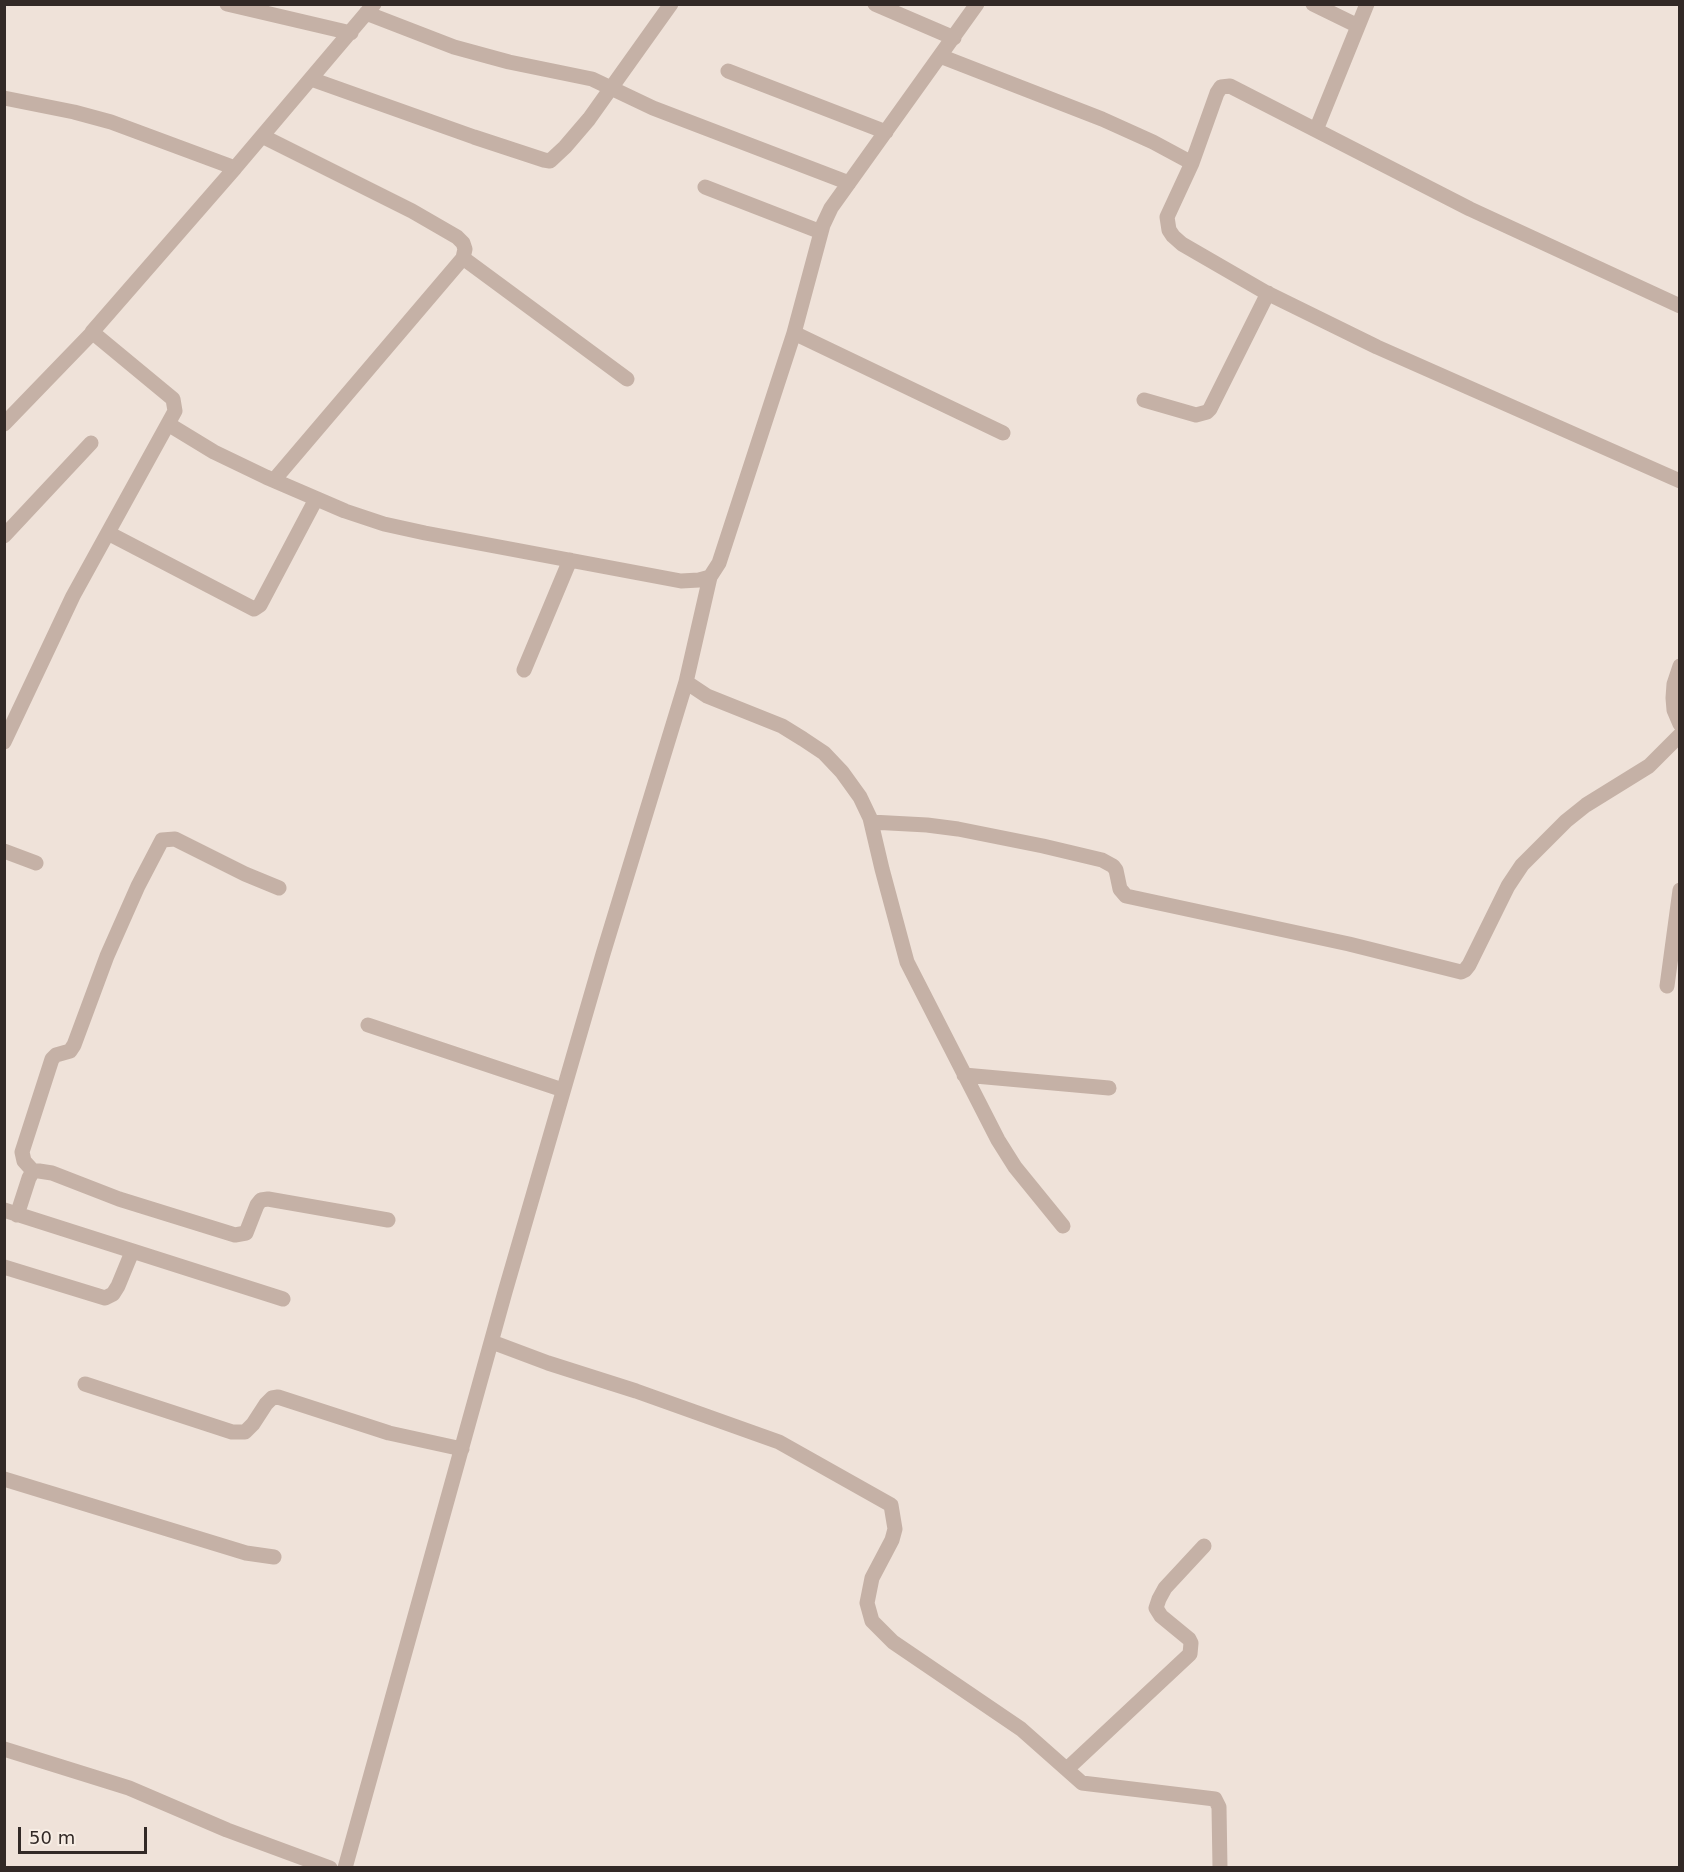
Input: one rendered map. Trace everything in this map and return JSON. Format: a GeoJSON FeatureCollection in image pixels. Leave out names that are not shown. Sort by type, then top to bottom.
{"type":"FeatureCollection","features":[{"type":"Feature","properties":{"kind":"street"},"geometry":{"type":"LineString","coordinates":[[227,4],[351,33]]}},
{"type":"Feature","properties":{"kind":"street"},"geometry":{"type":"LineString","coordinates":[[311,79],[550,161],[565,147],[611,88],[671,4]]}},
{"type":"Feature","properties":{"kind":"street"},"geometry":{"type":"LineString","coordinates":[[875,4],[954,38]]}},
{"type":"Feature","properties":{"kind":"street"},"geometry":{"type":"LineString","coordinates":[[1313,4],[1358,26]]}},
{"type":"Feature","properties":{"kind":"street"},"geometry":{"type":"LineString","coordinates":[[1316,130],[1367,4]]}},
{"type":"Feature","properties":{"kind":"street"},"geometry":{"type":"LineString","coordinates":[[345,1868],[563,1090],[686,682],[710,577],[719,563],[794,333],[821,232],[831,208],[954,38],[972,7]]}},
{"type":"Feature","properties":{"kind":"street"},"geometry":{"type":"LineString","coordinates":[[4,424],[92,333],[370,9],[454,46],[509,62],[592,79],[653,108],[849,183]]}},
{"type":"Feature","properties":{"kind":"street"},"geometry":{"type":"LineString","coordinates":[[940,56],[1102,119],[1192,163]]}},
{"type":"Feature","properties":{"kind":"street"},"geometry":{"type":"LineString","coordinates":[[728,71],[886,132]]}},
{"type":"Feature","properties":{"kind":"street"},"geometry":{"type":"LineString","coordinates":[[1680,306],[1470,209],[1234,87],[1226,85],[1221,87],[1217,93],[1192,163],[1167,217],[1169,230],[1182,244],[1268,293],[1377,347],[1680,481]]}},
{"type":"Feature","properties":{"kind":"street"},"geometry":{"type":"LineString","coordinates":[[4,98],[111,122],[235,168]]}},
{"type":"Feature","properties":{"kind":"street"},"geometry":{"type":"LineString","coordinates":[[262,136],[411,211],[457,237],[464,245],[465,251],[463,258],[274,480]]}},
{"type":"Feature","properties":{"kind":"street"},"geometry":{"type":"LineString","coordinates":[[705,187],[821,232]]}},
{"type":"Feature","properties":{"kind":"street"},"geometry":{"type":"LineString","coordinates":[[463,258],[627,380]]}},
{"type":"Feature","properties":{"kind":"street"},"geometry":{"type":"LineString","coordinates":[[1144,400],[1196,415],[1207,412],[1268,293]]}},
{"type":"Feature","properties":{"kind":"street"},"geometry":{"type":"LineString","coordinates":[[4,742],[73,596],[175,411],[173,399],[92,333]]}},
{"type":"Feature","properties":{"kind":"street"},"geometry":{"type":"LineString","coordinates":[[794,333],[1003,433]]}},
{"type":"Feature","properties":{"kind":"street"},"geometry":{"type":"LineString","coordinates":[[168,424],[214,452],[316,499],[345,511],[394,526],[681,580],[699,580],[710,577]]}},
{"type":"Feature","properties":{"kind":"street"},"geometry":{"type":"LineString","coordinates":[[4,536],[91,443]]}},
{"type":"Feature","properties":{"kind":"street"},"geometry":{"type":"LineString","coordinates":[[108,533],[254,609],[263,600],[316,499]]}},
{"type":"Feature","properties":{"kind":"street"},"geometry":{"type":"LineString","coordinates":[[524,670],[570,560]]}},
{"type":"Feature","properties":{"kind":"street"},"geometry":{"type":"LineString","coordinates":[[1680,666],[1674,684],[1673,698],[1674,710],[1680,724]]}},
{"type":"Feature","properties":{"kind":"street"},"geometry":{"type":"LineString","coordinates":[[686,682],[707,696],[782,726],[824,753],[842,772],[860,797],[871,822],[907,962],[998,1140],[1063,1227]]}},
{"type":"Feature","properties":{"kind":"street"},"geometry":{"type":"LineString","coordinates":[[871,822],[927,825],[1043,846],[1113,866],[1123,893],[1132,897],[1461,972],[1469,965],[1508,886],[1522,865],[1566,821],[1586,805],[1648,766],[1680,735]]}},
{"type":"Feature","properties":{"kind":"street"},"geometry":{"type":"LineString","coordinates":[[33,1171],[22,1157],[22,1152],[52,1059],[56,1055],[70,1051],[74,1045],[107,956],[138,886],[162,840],[175,839],[245,874],[279,888]]}},
{"type":"Feature","properties":{"kind":"street"},"geometry":{"type":"LineString","coordinates":[[4,851],[36,863]]}},
{"type":"Feature","properties":{"kind":"street"},"geometry":{"type":"LineString","coordinates":[[1667,986],[1680,890]]}},
{"type":"Feature","properties":{"kind":"street"},"geometry":{"type":"LineString","coordinates":[[368,1025],[563,1090]]}},
{"type":"Feature","properties":{"kind":"street"},"geometry":{"type":"LineString","coordinates":[[964,1075],[1110,1088]]}},
{"type":"Feature","properties":{"kind":"street"},"geometry":{"type":"LineString","coordinates":[[283,1299],[11,1213],[28,1178],[33,1171],[39,1170],[119,1199],[235,1235],[246,1233],[257,1204],[261,1200],[268,1199],[388,1220]]}},
{"type":"Feature","properties":{"kind":"street"},"geometry":{"type":"LineString","coordinates":[[4,1267],[105,1298],[112,1294],[118,1286],[132,1252]]}},
{"type":"Feature","properties":{"kind":"street"},"geometry":{"type":"LineString","coordinates":[[492,1342],[779,1442],[891,1505],[895,1529],[892,1540],[872,1578],[867,1604],[872,1621],[893,1642],[1021,1729],[1082,1783],[1215,1799],[1219,1807],[1220,1868]]}},
{"type":"Feature","properties":{"kind":"street"},"geometry":{"type":"LineString","coordinates":[[85,1384],[232,1432],[245,1432],[266,1404],[272,1398],[278,1397],[389,1433],[462,1449]]}},
{"type":"Feature","properties":{"kind":"street"},"geometry":{"type":"LineString","coordinates":[[4,1479],[236,1550],[274,1557]]}},
{"type":"Feature","properties":{"kind":"street"},"geometry":{"type":"LineString","coordinates":[[1067,1769],[1190,1654],[1189,1639],[1161,1616],[1156,1608],[1166,1588],[1204,1546]]}},
{"type":"Feature","properties":{"kind":"street"},"geometry":{"type":"LineString","coordinates":[[4,1749],[129,1788],[227,1830],[330,1868]]}}]}
